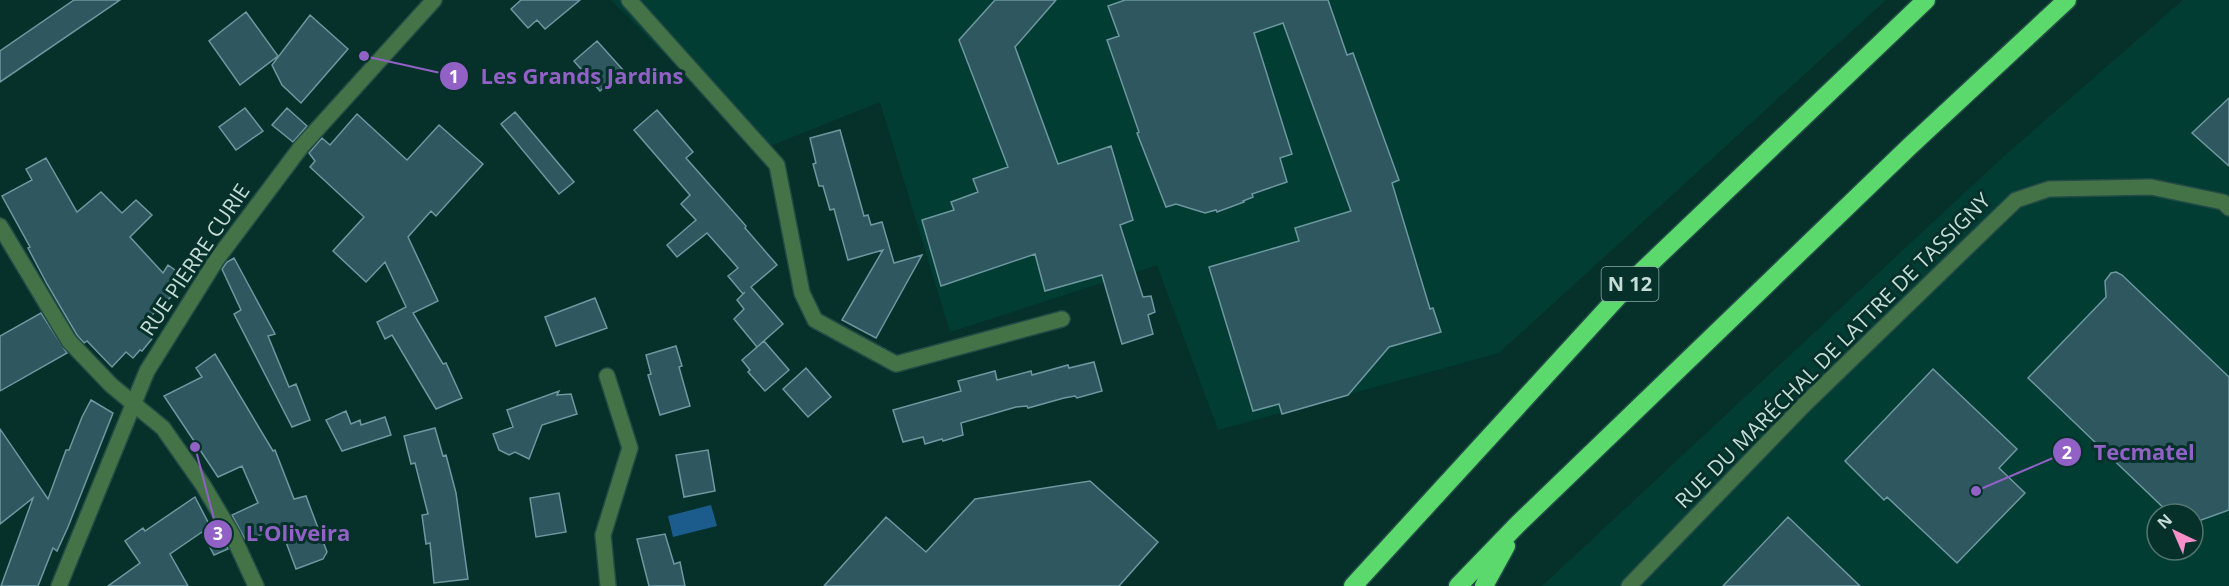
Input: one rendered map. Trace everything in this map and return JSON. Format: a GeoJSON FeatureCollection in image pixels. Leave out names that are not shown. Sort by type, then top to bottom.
{"type":"FeatureCollection","features":[{"type":"Feature","properties":{"kind":"highway","name":"N 12"},"geometry":{"type":"LineString","coordinates":[[1353,586],[1636,277],[1926,0]]}},
{"type":"Feature","properties":{"kind":"highway"},"geometry":{"type":"LineString","coordinates":[[1458,586],[1518,524],[1900,155],[2067,0]]}},
{"type":"Feature","properties":{"kind":"highway"},"geometry":{"type":"LineString","coordinates":[[1484,586],[1518,524]]}},
{"type":"Feature","properties":{"kind":"street","name":"RUE PIERRE CURIE"},"geometry":{"type":"LineString","coordinates":[[59,586],[147,371],[217,259],[301,147],[434,0]]}},
{"type":"Feature","properties":{"kind":"street"},"geometry":{"type":"LineString","coordinates":[[628,0],[777,165],[802,293],[815,320],[896,364],[1062,319]]}},
{"type":"Feature","properties":{"kind":"street","name":"RUE DU MARÉCHAL DE LATTRE DE TASSIGNY"},"geometry":{"type":"LineString","coordinates":[[1629,586],[1805,404],[2016,200],[2049,189],[2151,187],[2223,202],[2229,208]]}},
{"type":"Feature","properties":{"kind":"street"},"geometry":{"type":"LineString","coordinates":[[0,226],[69,341],[111,385],[163,428],[203,485],[232,534],[256,586]]}},
{"type":"Feature","properties":{"kind":"street"},"geometry":{"type":"LineString","coordinates":[[607,376],[630,448],[603,535],[608,586]]}},
{"type":"Feature","properties":{"kind":"shaded area"},"geometry":{"type":"Polygon","coordinates":[[[611,0],[1886,0],[1499,353],[1218,430],[1157,265],[950,332],[880,102],[760,150],[611,0]]]}},
{"type":"Feature","properties":{"kind":"shaded area"},"geometry":{"type":"Polygon","coordinates":[[[2183,0],[2229,0],[2229,586],[1542,586],[2003,157],[2183,0]]]}},
{"type":"Feature","properties":{"kind":"water"},"geometry":{"type":"Polygon","coordinates":[[[711,505],[717,526],[673,537],[668,516],[711,505]]]}},
{"type":"Feature","properties":{"kind":"building"},"geometry":{"type":"Polygon","coordinates":[[[74,0],[120,0],[0,82],[0,51],[74,0]]]}},
{"type":"Feature","properties":{"kind":"building"},"geometry":{"type":"Polygon","coordinates":[[[521,0],[580,0],[545,29],[537,20],[528,28],[511,9],[521,0]]]}},
{"type":"Feature","properties":{"kind":"building"},"geometry":{"type":"Polygon","coordinates":[[[995,0],[1056,0],[1015,47],[1058,164],[1111,146],[1133,220],[1120,225],[1143,297],[1151,296],[1155,312],[1148,315],[1153,334],[1122,344],[1102,275],[1045,291],[1035,254],[941,286],[922,220],[954,210],[951,202],[978,192],[973,179],[1008,167],[959,40],[995,0]]]}},
{"type":"Feature","properties":{"kind":"building"},"geometry":{"type":"Polygon","coordinates":[[[1125,0],[1328,0],[1347,55],[1353,53],[1399,180],[1392,183],[1430,309],[1433,308],[1441,332],[1389,347],[1348,395],[1282,414],[1279,404],[1253,411],[1209,267],[1299,241],[1295,228],[1351,211],[1283,23],[1254,33],[1292,154],[1280,158],[1287,182],[1252,194],[1253,197],[1244,202],[1217,212],[1216,210],[1205,213],[1176,204],[1166,207],[1137,133],[1139,132],[1107,40],[1119,36],[1108,6],[1125,0]]]}},
{"type":"Feature","properties":{"kind":"building"},"geometry":{"type":"Polygon","coordinates":[[[246,12],[278,56],[240,85],[209,41],[246,12]]]}},
{"type":"Feature","properties":{"kind":"building"},"geometry":{"type":"Polygon","coordinates":[[[310,15],[348,49],[301,103],[282,85],[272,65],[310,15]]]}},
{"type":"Feature","properties":{"kind":"building"},"geometry":{"type":"Polygon","coordinates":[[[597,41],[623,70],[600,91],[574,61],[597,41]]]}},
{"type":"Feature","properties":{"kind":"building"},"geometry":{"type":"Polygon","coordinates":[[[2229,98],[2229,166],[2192,133],[2229,98]]]}},
{"type":"Feature","properties":{"kind":"building"},"geometry":{"type":"Polygon","coordinates":[[[245,108],[263,131],[236,150],[219,127],[245,108]]]}},
{"type":"Feature","properties":{"kind":"building"},"geometry":{"type":"Polygon","coordinates":[[[287,108],[307,126],[293,142],[272,125],[287,108]]]}},
{"type":"Feature","properties":{"kind":"building"},"geometry":{"type":"Polygon","coordinates":[[[657,110],[693,152],[686,158],[777,265],[751,287],[783,324],[757,347],[734,319],[744,309],[737,300],[743,294],[728,276],[738,268],[707,233],[677,257],[667,245],[696,220],[681,204],[690,195],[634,130],[657,110]]]}},
{"type":"Feature","properties":{"kind":"building"},"geometry":{"type":"Polygon","coordinates":[[[515,112],[574,182],[559,194],[501,124],[515,112]]]}},
{"type":"Feature","properties":{"kind":"building"},"geometry":{"type":"Polygon","coordinates":[[[357,114],[407,160],[439,125],[483,164],[436,216],[431,211],[408,237],[438,301],[413,313],[443,364],[446,363],[462,398],[436,409],[392,335],[385,339],[377,322],[406,307],[385,262],[366,282],[333,251],[364,217],[310,167],[315,161],[309,153],[322,138],[330,145],[357,114]]]}},
{"type":"Feature","properties":{"kind":"building"},"geometry":{"type":"Polygon","coordinates":[[[840,130],[864,216],[868,215],[871,225],[882,222],[894,263],[922,255],[876,338],[842,320],[883,250],[848,260],[834,209],[830,210],[823,186],[819,186],[813,164],[816,163],[810,138],[840,130]]]}},
{"type":"Feature","properties":{"kind":"building"},"geometry":{"type":"Polygon","coordinates":[[[46,158],[77,212],[101,192],[122,213],[136,200],[152,215],[130,237],[163,273],[168,265],[186,278],[171,297],[149,318],[158,325],[154,331],[155,335],[142,351],[140,350],[133,358],[126,352],[112,367],[87,341],[84,343],[77,335],[47,284],[2,196],[32,180],[26,169],[46,158]]]}},
{"type":"Feature","properties":{"kind":"building"},"geometry":{"type":"Polygon","coordinates":[[[234,258],[275,334],[268,336],[289,387],[296,384],[310,420],[292,427],[234,314],[241,310],[222,269],[234,258]]]}},
{"type":"Feature","properties":{"kind":"building"},"geometry":{"type":"Polygon","coordinates":[[[2116,272],[2122,275],[2229,377],[2229,510],[2205,519],[2205,502],[2157,502],[2028,378],[2106,297],[2105,281],[2111,273],[2116,272]]]}},
{"type":"Feature","properties":{"kind":"building"},"geometry":{"type":"Polygon","coordinates":[[[595,298],[607,328],[556,346],[545,317],[595,298]]]}},
{"type":"Feature","properties":{"kind":"building"},"geometry":{"type":"Polygon","coordinates":[[[41,313],[67,353],[0,391],[0,336],[41,313]]]}},
{"type":"Feature","properties":{"kind":"building"},"geometry":{"type":"Polygon","coordinates":[[[764,341],[789,370],[765,391],[748,372],[750,370],[742,360],[764,341]]]}},
{"type":"Feature","properties":{"kind":"building"},"geometry":{"type":"Polygon","coordinates":[[[676,346],[682,366],[679,367],[690,406],[660,415],[648,375],[651,374],[646,355],[676,346]]]}},
{"type":"Feature","properties":{"kind":"building"},"geometry":{"type":"Polygon","coordinates":[[[215,354],[273,451],[275,450],[294,499],[306,496],[327,552],[323,559],[296,569],[280,526],[246,541],[232,515],[258,503],[242,466],[218,477],[164,396],[202,377],[196,368],[215,354]]]}},
{"type":"Feature","properties":{"kind":"building"},"geometry":{"type":"Polygon","coordinates":[[[1094,362],[1102,391],[1028,408],[1027,406],[1016,407],[961,423],[963,435],[943,441],[942,439],[925,444],[923,437],[903,442],[893,410],[961,391],[958,381],[995,371],[997,380],[1031,371],[1032,375],[1068,365],[1069,368],[1094,362]]]}},
{"type":"Feature","properties":{"kind":"building"},"geometry":{"type":"Polygon","coordinates":[[[806,368],[831,397],[808,417],[783,389],[806,368]]]}},
{"type":"Feature","properties":{"kind":"building"},"geometry":{"type":"Polygon","coordinates":[[[1933,369],[2017,449],[1999,468],[2025,493],[1957,563],[1887,497],[1884,500],[1845,461],[1933,369]]]}},
{"type":"Feature","properties":{"kind":"building"},"geometry":{"type":"Polygon","coordinates":[[[559,391],[557,395],[571,394],[577,414],[542,425],[529,459],[515,452],[509,455],[499,450],[493,434],[513,427],[507,410],[559,391]]]}},
{"type":"Feature","properties":{"kind":"building"},"geometry":{"type":"Polygon","coordinates":[[[91,400],[113,413],[57,551],[53,548],[38,586],[1,586],[33,498],[0,524],[0,429],[48,499],[66,450],[69,450],[91,400]]]}},
{"type":"Feature","properties":{"kind":"building"},"geometry":{"type":"Polygon","coordinates":[[[346,411],[351,424],[360,420],[361,425],[385,417],[391,435],[342,451],[326,420],[346,411]]]}},
{"type":"Feature","properties":{"kind":"building"},"geometry":{"type":"Polygon","coordinates":[[[435,428],[443,456],[446,455],[456,493],[468,579],[434,583],[430,543],[426,544],[422,515],[428,514],[415,463],[411,464],[404,436],[435,428]]]}},
{"type":"Feature","properties":{"kind":"building"},"geometry":{"type":"Polygon","coordinates":[[[708,450],[715,491],[684,497],[676,455],[708,450]]]}},
{"type":"Feature","properties":{"kind":"building"},"geometry":{"type":"Polygon","coordinates":[[[1090,481],[1158,542],[1119,586],[824,586],[886,517],[926,552],[975,499],[1090,481]]]}},
{"type":"Feature","properties":{"kind":"building"},"geometry":{"type":"Polygon","coordinates":[[[559,493],[566,532],[536,537],[530,498],[559,493]]]}},
{"type":"Feature","properties":{"kind":"building"},"geometry":{"type":"Polygon","coordinates":[[[195,497],[209,524],[214,522],[228,549],[214,555],[202,532],[170,554],[188,586],[108,586],[140,563],[125,541],[143,528],[145,531],[195,497]]]}},
{"type":"Feature","properties":{"kind":"building"},"geometry":{"type":"Polygon","coordinates":[[[1788,517],[1860,586],[1723,586],[1788,517]]]}},
{"type":"Feature","properties":{"kind":"building"},"geometry":{"type":"Polygon","coordinates":[[[665,534],[674,564],[680,562],[685,586],[649,586],[637,539],[665,534]]]}},
{"type":"Feature","properties":{"kind":"place","name":"Les Grands Jardins"},"geometry":{"type":"Point","coordinates":[364,56]}},
{"type":"Feature","properties":{"kind":"place","name":"L'Oliveira"},"geometry":{"type":"Point","coordinates":[195,447]}},
{"type":"Feature","properties":{"kind":"place","name":"Tecmatel"},"geometry":{"type":"Point","coordinates":[1976,491]}}]}
